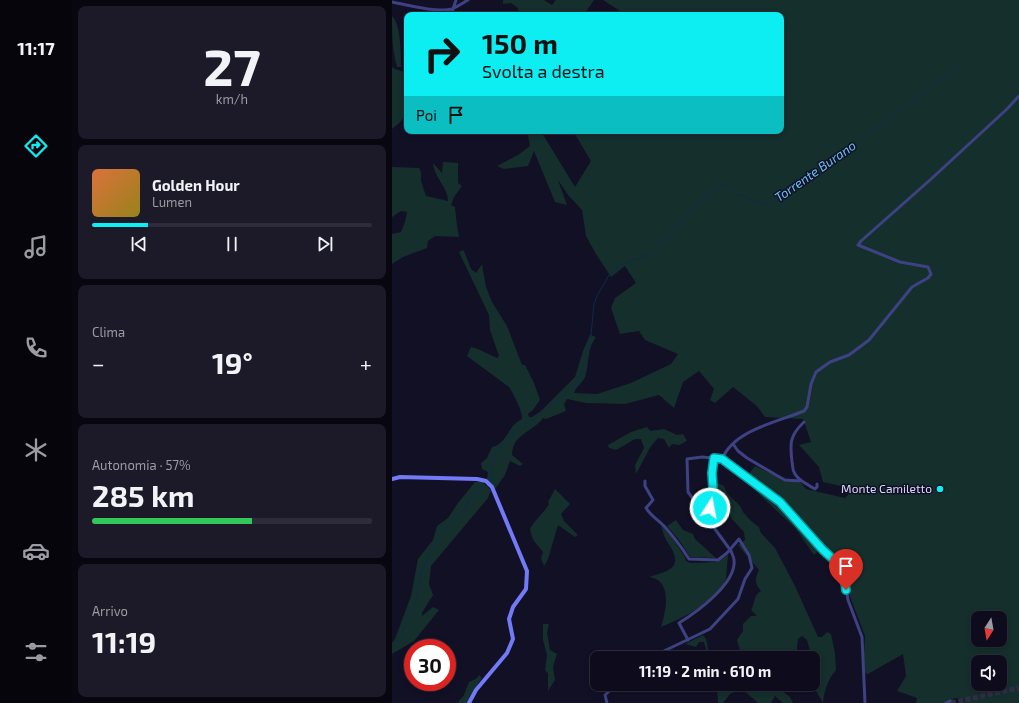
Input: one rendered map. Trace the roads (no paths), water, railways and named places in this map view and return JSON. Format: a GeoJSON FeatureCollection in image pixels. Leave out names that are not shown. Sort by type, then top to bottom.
{"type":"FeatureCollection","features":[{"type":"Feature","properties":{"kind":"main road"},"geometry":{"type":"LineString","coordinates":[[392,479],[400,477],[477,479],[486,481],[492,487],[527,571],[526,589],[513,607],[509,619],[513,639],[507,653],[482,681],[469,703]]}},
{"type":"Feature","properties":{"kind":"street"},"geometry":{"type":"LineString","coordinates":[[452,12],[456,0]]}},
{"type":"Feature","properties":{"kind":"street"},"geometry":{"type":"LineString","coordinates":[[392,2],[425,8],[452,9],[468,0]]}},
{"type":"Feature","properties":{"kind":"street"},"geometry":{"type":"LineString","coordinates":[[722,459],[727,450],[733,444],[752,431],[804,411],[807,407],[810,384],[816,372],[830,362],[849,355],[869,340],[912,287],[928,278],[931,274],[928,267],[900,262],[858,245],[1007,109],[1019,96]]}},
{"type":"Feature","properties":{"kind":"street"},"geometry":{"type":"LineString","coordinates":[[800,481],[793,472],[790,445],[794,434],[804,422]]}},
{"type":"Feature","properties":{"kind":"street"},"geometry":{"type":"LineString","coordinates":[[733,444],[741,454],[785,480],[800,481],[815,488],[817,487],[817,484]]}},
{"type":"Feature","properties":{"kind":"street"},"geometry":{"type":"LineString","coordinates":[[688,640],[679,623],[699,610],[718,592],[729,579],[734,561],[730,549],[688,492],[687,459],[702,457],[722,459],[780,502],[823,550],[843,568],[848,600],[862,637],[865,703]]}},
{"type":"Feature","properties":{"kind":"street"},"geometry":{"type":"LineString","coordinates":[[706,510],[714,504],[712,473],[714,458]]}},
{"type":"Feature","properties":{"kind":"street"},"geometry":{"type":"LineString","coordinates":[[646,482],[645,486],[653,500],[646,508],[671,534],[689,560],[718,560],[739,539],[749,555],[752,568],[745,579],[738,599],[710,629],[664,651]]}},
{"type":"Feature","properties":{"kind":"street"},"geometry":{"type":"LineString","coordinates":[[607,703],[605,695],[609,691]]}},
{"type":"Feature","properties":{"kind":"street"},"geometry":{"type":"LineString","coordinates":[[946,703],[950,700]]}},
{"type":"Feature","properties":{"kind":"waterway","name":"Torrente Burano"},"geometry":{"type":"LineString","coordinates":[[491,483],[492,465],[496,452],[508,438],[516,432],[519,426],[533,420],[566,394],[577,383],[584,365],[591,335],[594,304],[609,275],[617,266],[653,253],[699,201],[724,184],[737,194],[764,204],[778,200],[786,195],[805,177],[832,157],[868,134],[960,65]]}},
{"type":"Feature","properties":{"kind":"waterway","name":"Torrente Burano"},"geometry":{"type":"LineString","coordinates":[[392,647],[399,639],[416,601],[421,573],[428,556],[444,530],[463,511],[472,495],[489,485]]}},
{"type":"Feature","properties":{"kind":"tunnel"},"geometry":{"type":"LineString","coordinates":[[951,703],[1019,688]]}},
{"type":"Feature","properties":{"kind":"place","name":"Monte Camiletto"},"geometry":{"type":"Point","coordinates":[940,489]}}]}
